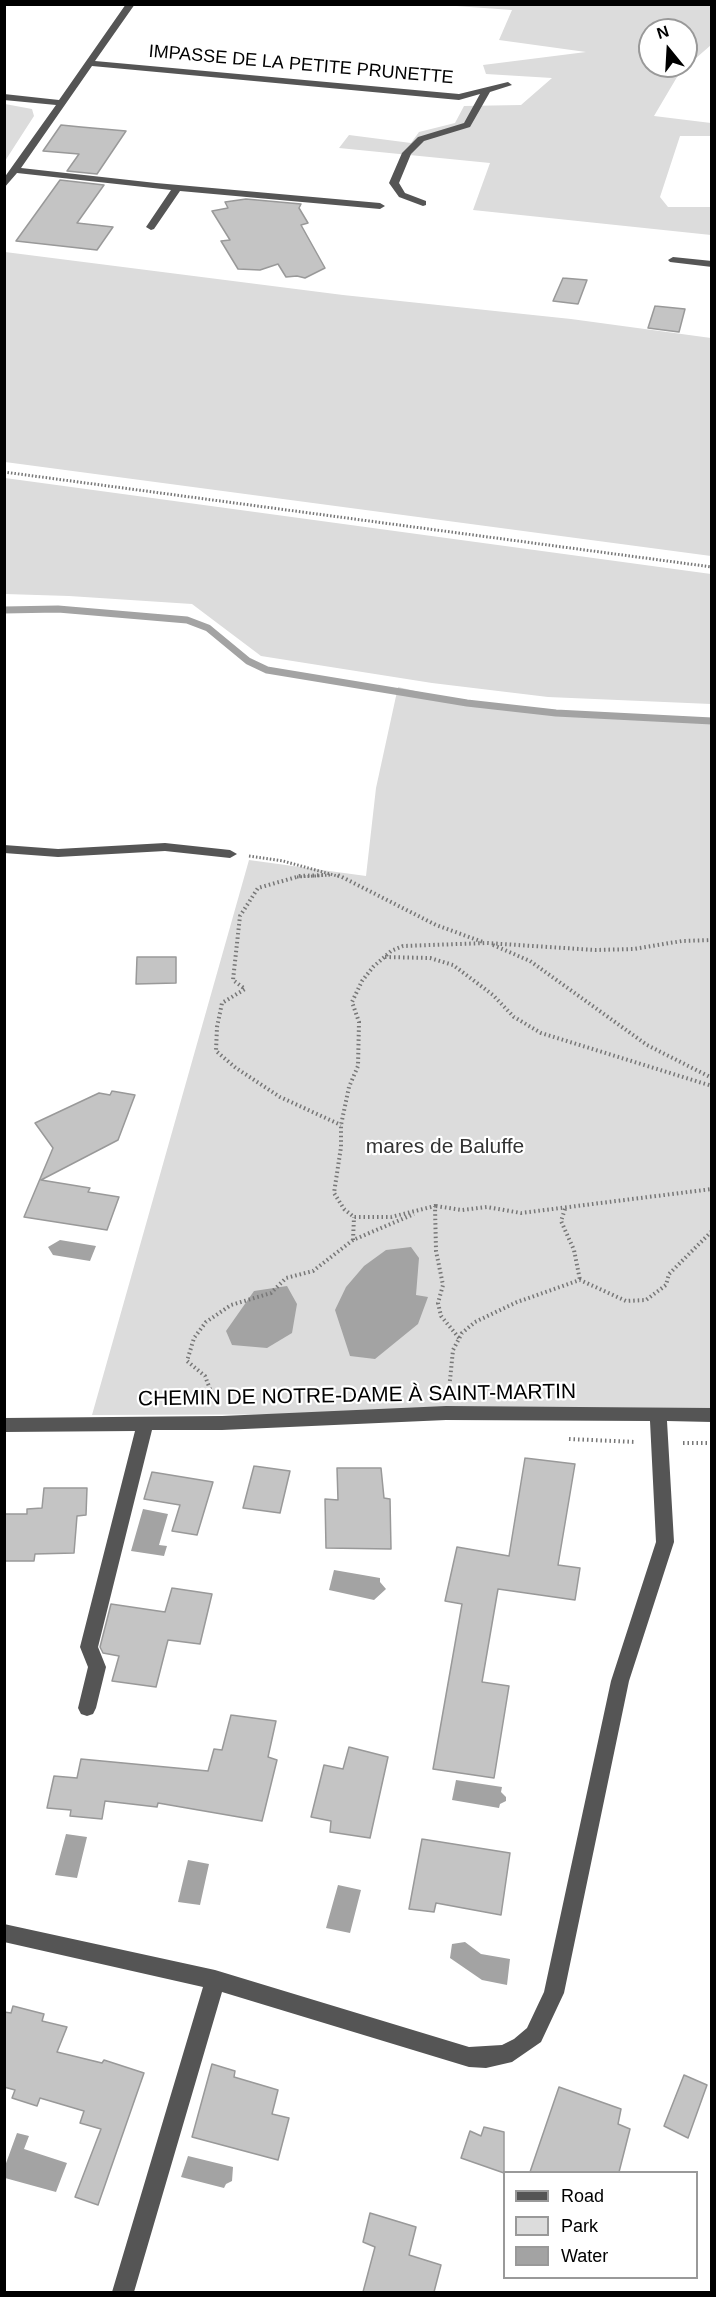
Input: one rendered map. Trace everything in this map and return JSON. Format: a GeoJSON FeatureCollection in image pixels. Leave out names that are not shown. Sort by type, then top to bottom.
{"type":"FeatureCollection","features":[{"type":"Feature","properties":{"kind":"street"},"geometry":{"type":"LineString","coordinates":[[4,185],[131,4]]}},
{"type":"Feature","properties":{"kind":"street","name":"IMPASSE DE LA PETITE PRUNETTE"},"geometry":{"type":"LineString","coordinates":[[91,63],[459,97],[508,85]]}},
{"type":"Feature","properties":{"kind":"street"},"geometry":{"type":"LineString","coordinates":[[423,203],[402,195],[394,183],[407,153],[421,139],[467,125],[487,90]]}},
{"type":"Feature","properties":{"kind":"street"},"geometry":{"type":"LineString","coordinates":[[4,97],[63,103]]}},
{"type":"Feature","properties":{"kind":"street"},"geometry":{"type":"LineString","coordinates":[[4,167],[178,187],[380,206]]}},
{"type":"Feature","properties":{"kind":"street"},"geometry":{"type":"LineString","coordinates":[[151,227],[178,187]]}},
{"type":"Feature","properties":{"kind":"street"},"geometry":{"type":"LineString","coordinates":[[673,261],[711,264]]}},
{"type":"Feature","properties":{"kind":"street"},"geometry":{"type":"LineString","coordinates":[[4,849],[58,853],[165,847],[230,854]]}},
{"type":"Feature","properties":{"kind":"street","name":"CHEMIN DE NOTRE-DAME À SAINT-MARTIN"},"geometry":{"type":"LineString","coordinates":[[4,1425],[222,1424],[446,1413],[711,1415]]}},
{"type":"Feature","properties":{"kind":"street"},"geometry":{"type":"LineString","coordinates":[[4,1933],[215,1980],[469,2056],[486,2058],[504,2055],[521,2046],[534,2035],[554,1993],[620,1681],[665,1542],[658,1414]]}},
{"type":"Feature","properties":{"kind":"street"},"geometry":{"type":"LineString","coordinates":[[87,1708],[97,1667],[88,1647],[145,1424]]}},
{"type":"Feature","properties":{"kind":"street"},"geometry":{"type":"LineString","coordinates":[[123,2292],[215,1980]]}},
{"type":"Feature","properties":{"kind":"path"},"geometry":{"type":"LineString","coordinates":[[4,472],[711,567]]}},
{"type":"Feature","properties":{"kind":"path"},"geometry":{"type":"LineString","coordinates":[[230,854],[283,861],[338,875],[436,926],[488,943],[531,961],[646,1046],[711,1078]]}},
{"type":"Feature","properties":{"kind":"path"},"geometry":{"type":"LineString","coordinates":[[338,875],[300,876],[258,888],[240,916],[233,970],[233,980],[245,989],[222,1003],[217,1027],[216,1051],[236,1068],[280,1097],[341,1125]]}},
{"type":"Feature","properties":{"kind":"path"},"geometry":{"type":"LineString","coordinates":[[711,940],[682,941],[634,949],[595,950],[488,943],[438,943],[403,946],[391,951],[373,967],[362,981],[352,1002],[359,1022],[358,1066],[349,1087],[341,1125],[341,1147],[334,1193],[344,1209],[354,1217],[391,1217],[435,1206],[462,1210],[487,1207],[521,1213],[711,1189]]}},
{"type":"Feature","properties":{"kind":"path"},"geometry":{"type":"LineString","coordinates":[[384,957],[430,958],[453,965],[477,982],[514,1017],[541,1033],[711,1086]]}},
{"type":"Feature","properties":{"kind":"path"},"geometry":{"type":"LineString","coordinates":[[222,1424],[205,1376],[187,1361],[194,1338],[206,1322],[231,1305],[271,1293],[286,1278],[313,1271],[353,1240],[435,1206]]}},
{"type":"Feature","properties":{"kind":"path"},"geometry":{"type":"LineString","coordinates":[[435,1206],[436,1251],[443,1285],[438,1303],[441,1316],[459,1338]]}},
{"type":"Feature","properties":{"kind":"path"},"geometry":{"type":"LineString","coordinates":[[565,1209],[561,1221],[574,1250],[580,1280]]}},
{"type":"Feature","properties":{"kind":"path"},"geometry":{"type":"LineString","coordinates":[[353,1240],[354,1217]]}},
{"type":"Feature","properties":{"kind":"path"},"geometry":{"type":"LineString","coordinates":[[446,1413],[453,1350],[459,1338],[475,1322],[517,1302],[580,1280],[626,1301],[646,1300],[666,1285],[669,1274],[711,1231]]}},
{"type":"Feature","properties":{"kind":"green space"},"geometry":{"type":"Polygon","coordinates":[[[442,5],[711,5],[711,45],[698,56],[698,18],[638,18],[638,78],[676,78],[654,116],[711,123],[711,136],[680,136],[660,197],[668,207],[711,207],[711,235],[473,210],[490,163],[339,148],[349,135],[411,143],[419,132],[455,123],[464,106],[521,105],[552,78],[486,74],[483,65],[586,52],[499,40],[512,10],[442,5]]]}},
{"type":"Feature","properties":{"kind":"green space"},"geometry":{"type":"Polygon","coordinates":[[[5,104],[32,109],[34,116],[5,161],[5,104]]]}},
{"type":"Feature","properties":{"kind":"green space"},"geometry":{"type":"Polygon","coordinates":[[[5,252],[343,295],[571,319],[711,338],[711,556],[5,462],[5,252]]]}},
{"type":"Feature","properties":{"kind":"green space"},"geometry":{"type":"Polygon","coordinates":[[[5,478],[711,574],[711,704],[548,697],[432,683],[261,656],[192,604],[5,594],[5,478]]]}},
{"type":"Feature","properties":{"kind":"green space","name":"mares de Baluffe"},"geometry":{"type":"Polygon","coordinates":[[[398,687],[467,703],[556,713],[711,721],[711,1413],[92,1415],[249,860],[366,876],[376,788],[398,687]]]}},
{"type":"Feature","properties":{"kind":"water"},"geometry":{"type":"Polygon","coordinates":[[[60,1240],[96,1246],[90,1261],[53,1255],[48,1247],[60,1240]]]}},
{"type":"Feature","properties":{"kind":"water"},"geometry":{"type":"Polygon","coordinates":[[[411,1247],[419,1258],[416,1295],[428,1297],[418,1324],[375,1359],[350,1356],[335,1310],[346,1287],[364,1266],[386,1250],[411,1247]]]}},
{"type":"Feature","properties":{"kind":"water"},"geometry":{"type":"Polygon","coordinates":[[[287,1286],[297,1304],[292,1333],[267,1348],[232,1345],[226,1331],[254,1291],[287,1286]]]}},
{"type":"Feature","properties":{"kind":"water"},"geometry":{"type":"Polygon","coordinates":[[[143,1509],[168,1514],[159,1545],[167,1546],[164,1556],[131,1551],[143,1509]]]}},
{"type":"Feature","properties":{"kind":"water"},"geometry":{"type":"Polygon","coordinates":[[[334,1570],[380,1578],[380,1582],[386,1589],[374,1600],[329,1590],[334,1570]]]}},
{"type":"Feature","properties":{"kind":"water"},"geometry":{"type":"Polygon","coordinates":[[[456,1780],[502,1787],[501,1792],[506,1797],[506,1801],[500,1804],[499,1808],[452,1800],[456,1780]]]}},
{"type":"Feature","properties":{"kind":"water"},"geometry":{"type":"Polygon","coordinates":[[[66,1834],[87,1837],[77,1878],[55,1875],[66,1834]]]}},
{"type":"Feature","properties":{"kind":"water"},"geometry":{"type":"Polygon","coordinates":[[[188,1860],[209,1864],[200,1905],[178,1902],[188,1860]]]}},
{"type":"Feature","properties":{"kind":"water"},"geometry":{"type":"Polygon","coordinates":[[[338,1885],[361,1890],[350,1933],[326,1928],[338,1885]]]}},
{"type":"Feature","properties":{"kind":"water"},"geometry":{"type":"Polygon","coordinates":[[[465,1942],[481,1954],[510,1959],[507,1985],[482,1980],[450,1958],[452,1944],[465,1942]]]}},
{"type":"Feature","properties":{"kind":"water"},"geometry":{"type":"Polygon","coordinates":[[[17,2133],[29,2136],[24,2149],[67,2163],[56,2192],[5,2178],[5,2166],[17,2133]]]}},
{"type":"Feature","properties":{"kind":"water"},"geometry":{"type":"Polygon","coordinates":[[[188,2156],[233,2167],[232,2181],[224,2188],[181,2177],[188,2156]]]}},
{"type":"Feature","properties":{"kind":"building"},"geometry":{"type":"Polygon","coordinates":[[[61,125],[126,131],[97,174],[67,171],[79,154],[43,151],[61,125]]]}},
{"type":"Feature","properties":{"kind":"building"},"geometry":{"type":"Polygon","coordinates":[[[60,180],[104,185],[77,223],[113,227],[97,250],[16,241],[60,180]]]}},
{"type":"Feature","properties":{"kind":"building"},"geometry":{"type":"Polygon","coordinates":[[[246,199],[301,204],[299,208],[308,223],[301,225],[325,268],[305,278],[286,277],[278,264],[260,270],[238,269],[221,241],[230,240],[212,211],[228,208],[225,202],[246,199]]]}},
{"type":"Feature","properties":{"kind":"building"},"geometry":{"type":"Polygon","coordinates":[[[563,278],[587,280],[578,304],[553,301],[563,278]]]}},
{"type":"Feature","properties":{"kind":"building"},"geometry":{"type":"Polygon","coordinates":[[[655,306],[685,309],[679,332],[648,328],[655,306]]]}},
{"type":"Feature","properties":{"kind":"building"},"geometry":{"type":"Polygon","coordinates":[[[137,957],[176,957],[176,983],[136,984],[137,957]]]}},
{"type":"Feature","properties":{"kind":"building"},"geometry":{"type":"Polygon","coordinates":[[[112,1091],[135,1095],[118,1140],[41,1180],[90,1188],[88,1192],[119,1197],[107,1230],[24,1217],[53,1148],[35,1123],[99,1093],[110,1095],[112,1091]]]}},
{"type":"Feature","properties":{"kind":"building"},"geometry":{"type":"Polygon","coordinates":[[[525,1458],[575,1464],[558,1565],[580,1568],[575,1600],[498,1589],[482,1682],[509,1686],[494,1778],[433,1769],[462,1604],[445,1601],[457,1547],[509,1556],[525,1458]]]}},
{"type":"Feature","properties":{"kind":"building"},"geometry":{"type":"Polygon","coordinates":[[[254,1466],[290,1471],[280,1513],[243,1508],[254,1466]]]}},
{"type":"Feature","properties":{"kind":"building"},"geometry":{"type":"Polygon","coordinates":[[[337,1468],[381,1468],[384,1498],[390,1499],[391,1549],[326,1548],[325,1499],[338,1500],[337,1468]]]}},
{"type":"Feature","properties":{"kind":"building"},"geometry":{"type":"Polygon","coordinates":[[[152,1472],[213,1482],[197,1535],[172,1531],[180,1505],[144,1499],[152,1472]]]}},
{"type":"Feature","properties":{"kind":"building"},"geometry":{"type":"Polygon","coordinates":[[[44,1488],[87,1488],[86,1515],[77,1516],[74,1553],[35,1554],[34,1561],[4,1561],[4,1514],[27,1514],[27,1509],[42,1508],[44,1488]]]}},
{"type":"Feature","properties":{"kind":"building"},"geometry":{"type":"Polygon","coordinates":[[[172,1588],[212,1594],[200,1644],[168,1640],[156,1687],[112,1681],[119,1656],[103,1653],[100,1647],[111,1604],[165,1612],[172,1588]]]}},
{"type":"Feature","properties":{"kind":"building"},"geometry":{"type":"Polygon","coordinates":[[[231,1715],[276,1721],[268,1757],[277,1760],[262,1821],[158,1803],[157,1807],[105,1801],[102,1819],[70,1816],[71,1810],[47,1808],[54,1776],[77,1778],[81,1759],[208,1771],[214,1749],[222,1750],[231,1715]]]}},
{"type":"Feature","properties":{"kind":"building"},"geometry":{"type":"Polygon","coordinates":[[[349,1747],[388,1757],[370,1838],[330,1832],[331,1821],[311,1817],[324,1765],[343,1769],[349,1747]]]}},
{"type":"Feature","properties":{"kind":"building"},"geometry":{"type":"Polygon","coordinates":[[[422,1839],[510,1853],[501,1915],[436,1903],[434,1912],[409,1909],[422,1839]]]}},
{"type":"Feature","properties":{"kind":"building"},"geometry":{"type":"Polygon","coordinates":[[[13,2006],[44,2014],[42,2021],[67,2027],[57,2052],[102,2063],[104,2060],[144,2073],[98,2205],[75,2197],[101,2129],[80,2123],[84,2111],[40,2098],[37,2106],[12,2098],[15,2090],[4,2087],[4,2012],[11,2013],[13,2006]]]}},
{"type":"Feature","properties":{"kind":"building"},"geometry":{"type":"Polygon","coordinates":[[[212,2064],[235,2071],[234,2077],[278,2090],[272,2114],[289,2118],[278,2160],[192,2137],[212,2064]]]}},
{"type":"Feature","properties":{"kind":"building"},"geometry":{"type":"Polygon","coordinates":[[[684,2075],[707,2085],[688,2138],[664,2126],[684,2075]]]}},
{"type":"Feature","properties":{"kind":"building"},"geometry":{"type":"Polygon","coordinates":[[[559,2087],[621,2109],[618,2124],[630,2129],[619,2171],[530,2171],[559,2087]]]}},
{"type":"Feature","properties":{"kind":"building"},"geometry":{"type":"Polygon","coordinates":[[[484,2127],[504,2132],[503,2173],[461,2158],[470,2131],[481,2136],[484,2127]]]}},
{"type":"Feature","properties":{"kind":"building"},"geometry":{"type":"Polygon","coordinates":[[[370,2213],[416,2227],[409,2255],[441,2265],[434,2292],[363,2292],[375,2247],[363,2242],[370,2213]]]}},
{"type":"Feature","properties":{"kind":"waterway"},"geometry":{"type":"LineString","coordinates":[[4,610],[58,609],[187,620],[208,628],[248,661],[267,670],[467,703],[556,713],[712,721]]}}]}
